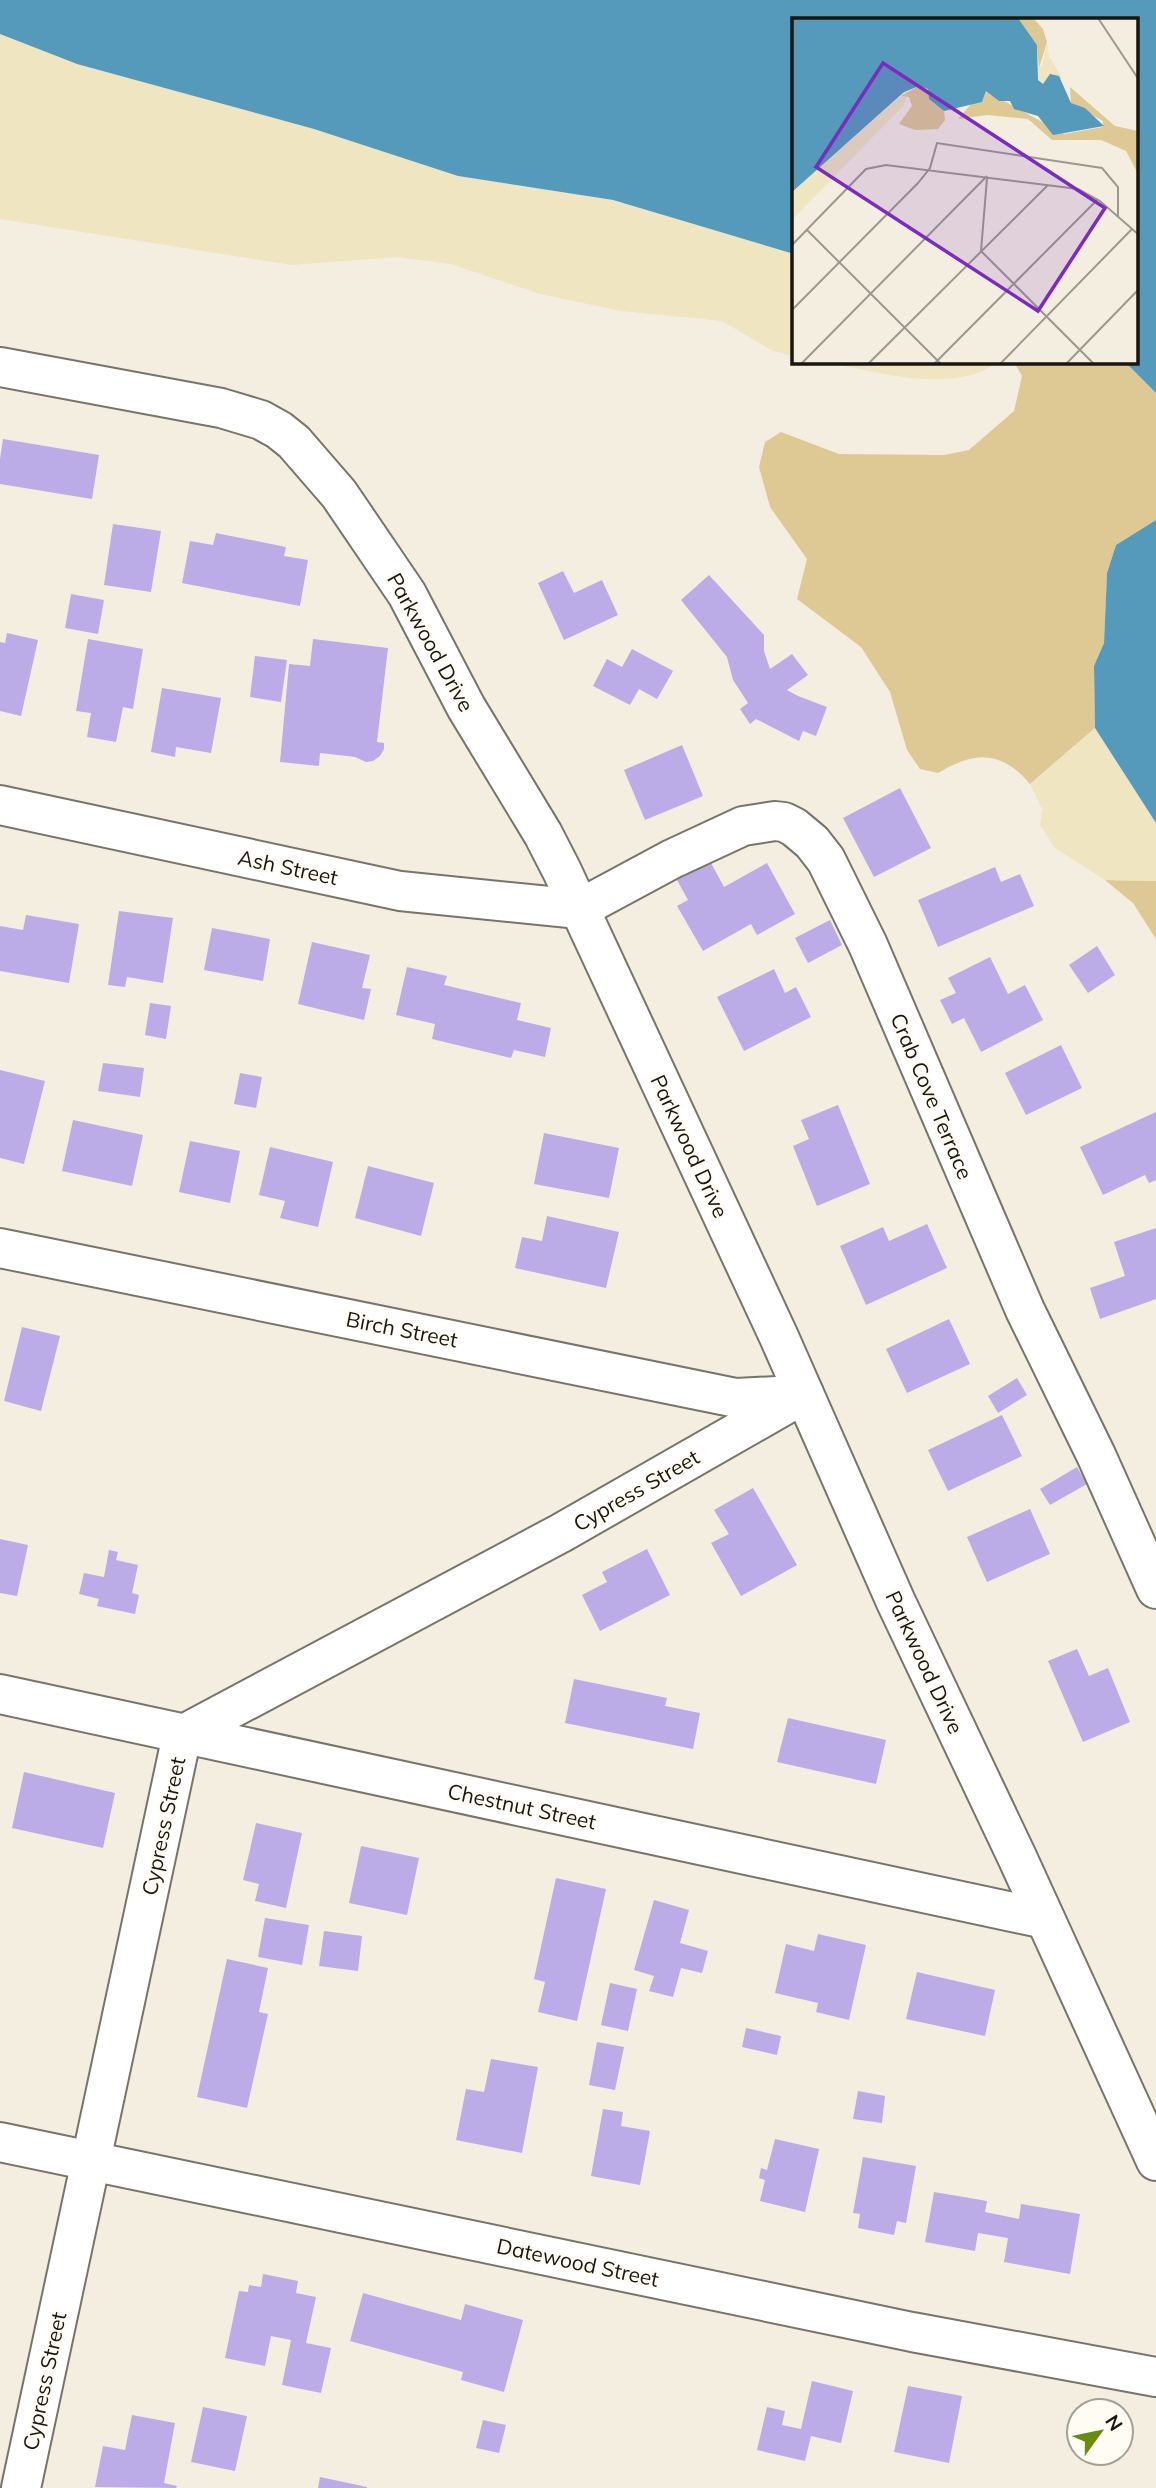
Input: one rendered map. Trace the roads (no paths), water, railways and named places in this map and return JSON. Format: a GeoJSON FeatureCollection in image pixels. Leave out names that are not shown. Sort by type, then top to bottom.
{"type":"FeatureCollection","features":[{"type":"Feature","properties":{"kind":"street","name":"Parkwood Drive"},"geometry":{"type":"LineString","coordinates":[[0,367],[221,408],[261,420],[279,430],[294,442],[339,494],[407,594],[466,707],[543,834],[579,909],[804,1394],[896,1602],[1156,2161]]}},
{"type":"Feature","properties":{"kind":"street","name":"Ash Street"},"geometry":{"type":"LineString","coordinates":[[0,805],[400,891],[579,909]]}},
{"type":"Feature","properties":{"kind":"street","name":"Crab Cove Terrace"},"geometry":{"type":"LineString","coordinates":[[579,909],[672,859],[743,826],[764,821],[784,822],[812,842],[825,860],[868,944],[1025,1310],[1096,1455],[1156,1589]]}},
{"type":"Feature","properties":{"kind":"street","name":"Birch Street"},"geometry":{"type":"LineString","coordinates":[[0,1248],[736,1398],[804,1394]]}},
{"type":"Feature","properties":{"kind":"street","name":"Cypress Street"},"geometry":{"type":"LineString","coordinates":[[21,2488],[182,1735],[561,1533],[804,1394]]}},
{"type":"Feature","properties":{"kind":"street","name":"Chestnut Street"},"geometry":{"type":"LineString","coordinates":[[0,1694],[1045,1919]]}},
{"type":"Feature","properties":{"kind":"street","name":"Datewood Street"},"geometry":{"type":"LineString","coordinates":[[0,2143],[912,2332],[1156,2377]]}},
{"type":"Feature","properties":{"kind":"water"},"geometry":{"type":"Polygon","coordinates":[[[0,0],[1156,0],[1156,393],[1127,364],[1138,364],[1138,18],[792,18],[792,253],[613,200],[458,176],[314,129],[77,64],[0,34],[0,0]]]}},
{"type":"Feature","properties":{"kind":"water"},"geometry":{"type":"Polygon","coordinates":[[[1156,520],[1156,823],[1095,728],[1094,666],[1104,643],[1107,573],[1116,545],[1156,520]]]}}]}
